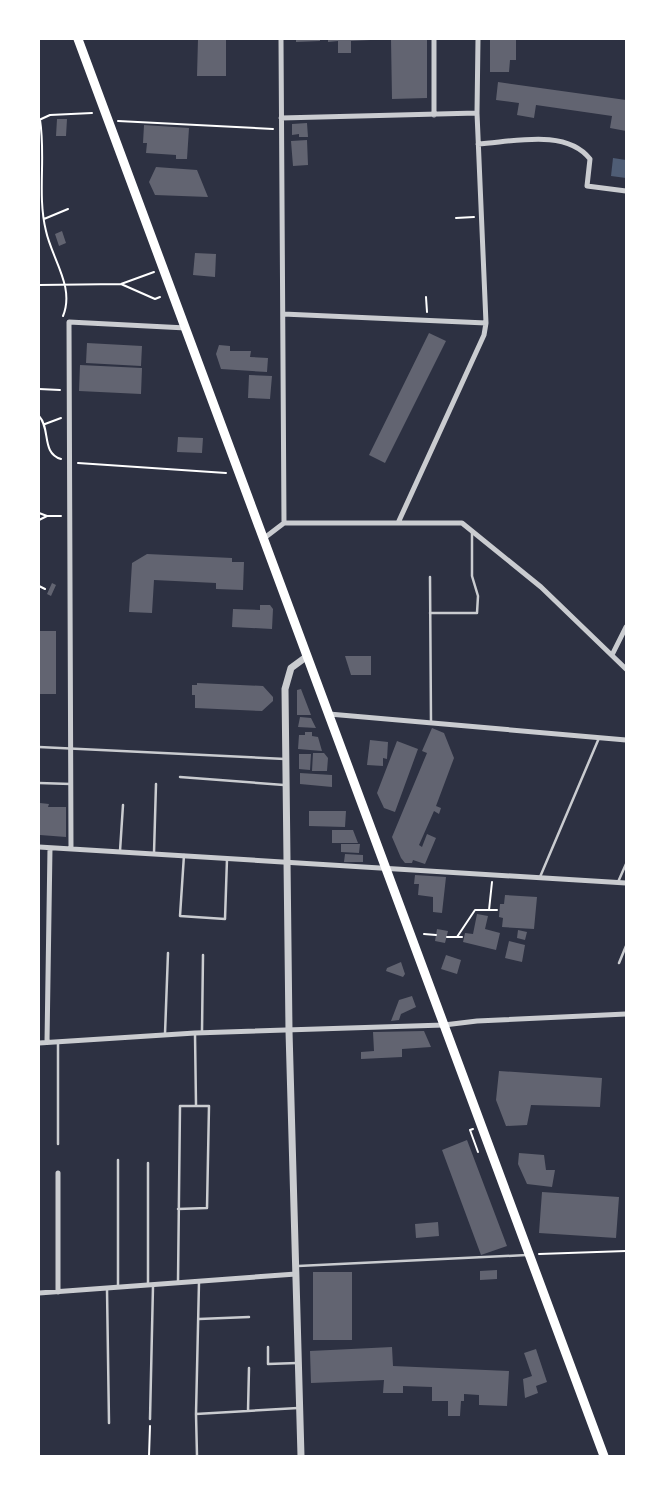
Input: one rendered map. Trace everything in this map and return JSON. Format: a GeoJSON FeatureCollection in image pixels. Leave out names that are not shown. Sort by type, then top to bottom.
{"type":"FeatureCollection","features":[{"type":"Feature","properties":{"kind":"main road"},"geometry":{"type":"LineString","coordinates":[[78,39],[604,1456]]}},
{"type":"Feature","properties":{"kind":"street"},"geometry":{"type":"LineString","coordinates":[[281,39],[284,524]]}},
{"type":"Feature","properties":{"kind":"street"},"geometry":{"type":"LineString","coordinates":[[434,39],[434,115]]}},
{"type":"Feature","properties":{"kind":"street"},"geometry":{"type":"LineString","coordinates":[[398,523],[484,335],[486,323],[477,114],[478,39]]}},
{"type":"Feature","properties":{"kind":"street"},"geometry":{"type":"LineString","coordinates":[[281,118],[477,114]]}},
{"type":"Feature","properties":{"kind":"street"},"geometry":{"type":"LineString","coordinates":[[478,144],[548,140],[582,149],[590,159],[587,186],[626,191]]}},
{"type":"Feature","properties":{"kind":"street"},"geometry":{"type":"LineString","coordinates":[[283,314],[486,323]]}},
{"type":"Feature","properties":{"kind":"street"},"geometry":{"type":"LineString","coordinates":[[71,848],[69,322],[186,328]]}},
{"type":"Feature","properties":{"kind":"street"},"geometry":{"type":"LineString","coordinates":[[264,539],[284,524],[462,523],[541,587],[626,669]]}},
{"type":"Feature","properties":{"kind":"street"},"geometry":{"type":"LineString","coordinates":[[612,655],[626,627]]}},
{"type":"Feature","properties":{"kind":"street"},"geometry":{"type":"LineString","coordinates":[[301,1456],[289,1031],[285,689],[287,676],[295,664],[306,657]]}},
{"type":"Feature","properties":{"kind":"street"},"geometry":{"type":"LineString","coordinates":[[328,714],[626,740]]}},
{"type":"Feature","properties":{"kind":"street"},"geometry":{"type":"LineString","coordinates":[[39,847],[626,883]]}},
{"type":"Feature","properties":{"kind":"street"},"geometry":{"type":"LineString","coordinates":[[47,1042],[50,848]]}},
{"type":"Feature","properties":{"kind":"street"},"geometry":{"type":"LineString","coordinates":[[39,1043],[202,1033],[444,1025],[626,1014]]}},
{"type":"Feature","properties":{"kind":"street"},"geometry":{"type":"LineString","coordinates":[[58,1173],[58,1292]]}},
{"type":"Feature","properties":{"kind":"street"},"geometry":{"type":"LineString","coordinates":[[39,1293],[199,1281],[296,1270]]}},
{"type":"Feature","properties":{"kind":"lane"},"geometry":{"type":"LineString","coordinates":[[430,613],[477,612],[478,596],[472,576],[472,531]]}},
{"type":"Feature","properties":{"kind":"lane"},"geometry":{"type":"LineString","coordinates":[[430,578],[431,722]]}},
{"type":"Feature","properties":{"kind":"lane"},"geometry":{"type":"LineString","coordinates":[[539,878],[598,738]]}},
{"type":"Feature","properties":{"kind":"lane"},"geometry":{"type":"LineString","coordinates":[[39,747],[285,758]]}},
{"type":"Feature","properties":{"kind":"lane"},"geometry":{"type":"LineString","coordinates":[[180,777],[285,785]]}},
{"type":"Feature","properties":{"kind":"lane"},"geometry":{"type":"LineString","coordinates":[[39,783],[71,784]]}},
{"type":"Feature","properties":{"kind":"lane"},"geometry":{"type":"LineString","coordinates":[[154,853],[156,784]]}},
{"type":"Feature","properties":{"kind":"lane"},"geometry":{"type":"LineString","coordinates":[[120,851],[123,805]]}},
{"type":"Feature","properties":{"kind":"lane"},"geometry":{"type":"LineString","coordinates":[[184,855],[180,916],[225,919],[227,858]]}},
{"type":"Feature","properties":{"kind":"lane"},"geometry":{"type":"LineString","coordinates":[[618,882],[626,864]]}},
{"type":"Feature","properties":{"kind":"lane"},"geometry":{"type":"LineString","coordinates":[[620,963],[626,946]]}},
{"type":"Feature","properties":{"kind":"lane"},"geometry":{"type":"LineString","coordinates":[[165,1035],[168,953]]}},
{"type":"Feature","properties":{"kind":"lane"},"geometry":{"type":"LineString","coordinates":[[202,1033],[203,955]]}},
{"type":"Feature","properties":{"kind":"lane"},"geometry":{"type":"LineString","coordinates":[[195,1034],[196,1105]]}},
{"type":"Feature","properties":{"kind":"lane"},"geometry":{"type":"LineString","coordinates":[[58,1041],[58,1144]]}},
{"type":"Feature","properties":{"kind":"lane"},"geometry":{"type":"LineString","coordinates":[[178,1208],[207,1208],[209,1106],[180,1106],[178,1208],[178,1282]]}},
{"type":"Feature","properties":{"kind":"lane"},"geometry":{"type":"LineString","coordinates":[[118,1160],[118,1288]]}},
{"type":"Feature","properties":{"kind":"lane"},"geometry":{"type":"LineString","coordinates":[[148,1163],[150,1419]]}},
{"type":"Feature","properties":{"kind":"lane"},"geometry":{"type":"LineString","coordinates":[[296,1270],[529,1255]]}},
{"type":"Feature","properties":{"kind":"lane"},"geometry":{"type":"LineString","coordinates":[[197,1456],[199,1281]]}},
{"type":"Feature","properties":{"kind":"lane"},"geometry":{"type":"LineString","coordinates":[[107,1289],[109,1423]]}},
{"type":"Feature","properties":{"kind":"lane"},"geometry":{"type":"LineString","coordinates":[[199,1319],[249,1317]]}},
{"type":"Feature","properties":{"kind":"lane"},"geometry":{"type":"LineString","coordinates":[[268,1347],[268,1364],[298,1363]]}},
{"type":"Feature","properties":{"kind":"lane"},"geometry":{"type":"LineString","coordinates":[[248,1411],[249,1368]]}},
{"type":"Feature","properties":{"kind":"lane"},"geometry":{"type":"LineString","coordinates":[[196,1414],[299,1408]]}},
{"type":"Feature","properties":{"kind":"path"},"geometry":{"type":"LineString","coordinates":[[62,317],[66,284],[50,248],[44,220],[40,120],[50,115],[92,113]]}},
{"type":"Feature","properties":{"kind":"path"},"geometry":{"type":"LineString","coordinates":[[109,121],[281,129]]}},
{"type":"Feature","properties":{"kind":"path"},"geometry":{"type":"LineString","coordinates":[[44,220],[68,209]]}},
{"type":"Feature","properties":{"kind":"path"},"geometry":{"type":"LineString","coordinates":[[456,218],[474,217]]}},
{"type":"Feature","properties":{"kind":"path"},"geometry":{"type":"LineString","coordinates":[[39,285],[121,284],[152,273]]}},
{"type":"Feature","properties":{"kind":"path"},"geometry":{"type":"LineString","coordinates":[[121,284],[154,299],[160,297]]}},
{"type":"Feature","properties":{"kind":"path"},"geometry":{"type":"LineString","coordinates":[[426,296],[427,312]]}},
{"type":"Feature","properties":{"kind":"path"},"geometry":{"type":"LineString","coordinates":[[39,389],[63,390]]}},
{"type":"Feature","properties":{"kind":"path"},"geometry":{"type":"LineString","coordinates":[[39,416],[45,424],[49,452],[54,457],[63,460]]}},
{"type":"Feature","properties":{"kind":"path"},"geometry":{"type":"LineString","coordinates":[[45,424],[63,416]]}},
{"type":"Feature","properties":{"kind":"path"},"geometry":{"type":"LineString","coordinates":[[76,463],[226,473]]}},
{"type":"Feature","properties":{"kind":"path"},"geometry":{"type":"LineString","coordinates":[[39,512],[47,516],[63,516]]}},
{"type":"Feature","properties":{"kind":"path"},"geometry":{"type":"LineString","coordinates":[[39,520],[47,516]]}},
{"type":"Feature","properties":{"kind":"path"},"geometry":{"type":"LineString","coordinates":[[39,586],[45,588]]}},
{"type":"Feature","properties":{"kind":"path"},"geometry":{"type":"LineString","coordinates":[[489,910],[493,875]]}},
{"type":"Feature","properties":{"kind":"path"},"geometry":{"type":"LineString","coordinates":[[458,937],[475,910],[498,910]]}},
{"type":"Feature","properties":{"kind":"path"},"geometry":{"type":"LineString","coordinates":[[424,934],[436,935]]}},
{"type":"Feature","properties":{"kind":"path"},"geometry":{"type":"LineString","coordinates":[[447,937],[462,937]]}},
{"type":"Feature","properties":{"kind":"path"},"geometry":{"type":"LineString","coordinates":[[470,1130],[478,1152]]}},
{"type":"Feature","properties":{"kind":"path"},"geometry":{"type":"LineString","coordinates":[[529,1255],[626,1251]]}},
{"type":"Feature","properties":{"kind":"path"},"geometry":{"type":"LineString","coordinates":[[149,1456],[150,1419]]}},
{"type":"Feature","properties":{"kind":"water"},"geometry":{"type":"Polygon","coordinates":[[[613,158],[626,160],[626,178],[611,176],[613,158]]]}},
{"type":"Feature","properties":{"kind":"building"},"geometry":{"type":"Polygon","coordinates":[[[198,39],[226,39],[226,76],[197,76],[198,39]]]}},
{"type":"Feature","properties":{"kind":"building"},"geometry":{"type":"Polygon","coordinates":[[[296,39],[320,39],[320,41],[296,42],[296,39]]]}},
{"type":"Feature","properties":{"kind":"building"},"geometry":{"type":"Polygon","coordinates":[[[328,39],[371,40],[351,41],[351,53],[338,53],[338,41],[328,42],[328,39]]]}},
{"type":"Feature","properties":{"kind":"building"},"geometry":{"type":"Polygon","coordinates":[[[391,39],[427,39],[427,98],[392,99],[391,39]]]}},
{"type":"Feature","properties":{"kind":"building"},"geometry":{"type":"Polygon","coordinates":[[[490,39],[516,39],[516,60],[510,60],[509,72],[490,72],[490,39]]]}},
{"type":"Feature","properties":{"kind":"building"},"geometry":{"type":"Polygon","coordinates":[[[498,82],[626,100],[626,131],[610,128],[612,116],[536,105],[534,118],[517,115],[519,103],[496,100],[498,82]]]}},
{"type":"Feature","properties":{"kind":"building"},"geometry":{"type":"Polygon","coordinates":[[[57,119],[67,119],[66,136],[56,136],[57,119]]]}},
{"type":"Feature","properties":{"kind":"building"},"geometry":{"type":"Polygon","coordinates":[[[307,123],[308,137],[299,137],[299,134],[292,135],[292,124],[307,123]]]}},
{"type":"Feature","properties":{"kind":"building"},"geometry":{"type":"Polygon","coordinates":[[[144,125],[189,128],[187,159],[176,159],[176,155],[146,153],[147,143],[143,143],[144,125]]]}},
{"type":"Feature","properties":{"kind":"building"},"geometry":{"type":"Polygon","coordinates":[[[307,140],[308,165],[293,166],[291,141],[307,140]]]}},
{"type":"Feature","properties":{"kind":"building"},"geometry":{"type":"Polygon","coordinates":[[[156,167],[197,170],[208,197],[155,195],[149,182],[156,167]]]}},
{"type":"Feature","properties":{"kind":"building"},"geometry":{"type":"Polygon","coordinates":[[[62,231],[66,243],[59,246],[55,234],[62,231]]]}},
{"type":"Feature","properties":{"kind":"building"},"geometry":{"type":"Polygon","coordinates":[[[195,253],[216,254],[215,277],[193,275],[195,253]]]}},
{"type":"Feature","properties":{"kind":"building"},"geometry":{"type":"Polygon","coordinates":[[[429,333],[446,341],[385,463],[369,455],[429,333]]]}},
{"type":"Feature","properties":{"kind":"building"},"geometry":{"type":"Polygon","coordinates":[[[87,343],[142,346],[141,366],[86,363],[87,343]]]}},
{"type":"Feature","properties":{"kind":"building"},"geometry":{"type":"Polygon","coordinates":[[[219,345],[230,346],[230,351],[251,351],[250,357],[268,358],[267,372],[221,369],[216,354],[219,345]]]}},
{"type":"Feature","properties":{"kind":"building"},"geometry":{"type":"Polygon","coordinates":[[[80,365],[142,368],[141,394],[79,391],[80,365]]]}},
{"type":"Feature","properties":{"kind":"building"},"geometry":{"type":"Polygon","coordinates":[[[249,375],[272,376],[270,399],[248,398],[249,375]]]}},
{"type":"Feature","properties":{"kind":"building"},"geometry":{"type":"Polygon","coordinates":[[[178,437],[203,438],[202,453],[177,452],[178,437]]]}},
{"type":"Feature","properties":{"kind":"building"},"geometry":{"type":"Polygon","coordinates":[[[147,554],[232,558],[232,562],[244,562],[243,590],[216,589],[216,583],[154,580],[152,613],[129,612],[132,563],[147,554]]]}},
{"type":"Feature","properties":{"kind":"building"},"geometry":{"type":"Polygon","coordinates":[[[52,583],[56,585],[51,596],[47,594],[52,583]]]}},
{"type":"Feature","properties":{"kind":"building"},"geometry":{"type":"Polygon","coordinates":[[[260,605],[270,605],[273,609],[272,629],[232,627],[233,609],[260,610],[260,605]]]}},
{"type":"Feature","properties":{"kind":"building"},"geometry":{"type":"Polygon","coordinates":[[[39,631],[56,631],[56,694],[39,694],[39,631]]]}},
{"type":"Feature","properties":{"kind":"building"},"geometry":{"type":"Polygon","coordinates":[[[345,656],[371,656],[371,675],[351,675],[345,656]]]}},
{"type":"Feature","properties":{"kind":"building"},"geometry":{"type":"Polygon","coordinates":[[[197,683],[263,686],[273,697],[273,701],[262,711],[195,708],[195,695],[192,695],[192,685],[197,685],[197,683]]]}},
{"type":"Feature","properties":{"kind":"building"},"geometry":{"type":"Polygon","coordinates":[[[301,689],[311,715],[297,715],[297,690],[301,689]]]}},
{"type":"Feature","properties":{"kind":"building"},"geometry":{"type":"Polygon","coordinates":[[[300,717],[311,718],[316,728],[298,727],[300,717]]]}},
{"type":"Feature","properties":{"kind":"building"},"geometry":{"type":"Polygon","coordinates":[[[432,728],[444,733],[454,758],[436,806],[441,808],[439,814],[434,811],[419,845],[422,847],[427,834],[436,838],[425,864],[413,860],[412,863],[405,863],[392,837],[427,753],[422,751],[432,728]]]}},
{"type":"Feature","properties":{"kind":"building"},"geometry":{"type":"Polygon","coordinates":[[[305,732],[312,732],[312,736],[318,737],[322,751],[298,749],[299,735],[305,735],[305,732]]]}},
{"type":"Feature","properties":{"kind":"building"},"geometry":{"type":"Polygon","coordinates":[[[370,740],[388,742],[387,759],[383,758],[383,766],[367,765],[370,740]]]}},
{"type":"Feature","properties":{"kind":"building"},"geometry":{"type":"Polygon","coordinates":[[[397,741],[418,749],[395,812],[384,808],[377,793],[397,741]]]}},
{"type":"Feature","properties":{"kind":"building"},"geometry":{"type":"Polygon","coordinates":[[[313,753],[324,753],[328,758],[327,771],[312,771],[313,753]]]}},
{"type":"Feature","properties":{"kind":"building"},"geometry":{"type":"Polygon","coordinates":[[[299,754],[311,754],[310,770],[299,769],[299,754]]]}},
{"type":"Feature","properties":{"kind":"building"},"geometry":{"type":"Polygon","coordinates":[[[300,773],[332,775],[332,787],[300,784],[300,773]]]}},
{"type":"Feature","properties":{"kind":"building"},"geometry":{"type":"Polygon","coordinates":[[[40,803],[49,804],[48,807],[66,807],[66,837],[40,835],[40,803]]]}},
{"type":"Feature","properties":{"kind":"building"},"geometry":{"type":"Polygon","coordinates":[[[309,811],[346,811],[345,827],[309,826],[309,811]]]}},
{"type":"Feature","properties":{"kind":"building"},"geometry":{"type":"Polygon","coordinates":[[[332,830],[353,830],[358,843],[332,843],[332,830]]]}},
{"type":"Feature","properties":{"kind":"building"},"geometry":{"type":"Polygon","coordinates":[[[341,844],[360,844],[359,853],[341,852],[341,844]]]}},
{"type":"Feature","properties":{"kind":"building"},"geometry":{"type":"Polygon","coordinates":[[[345,854],[363,855],[363,862],[344,862],[345,854]]]}},
{"type":"Feature","properties":{"kind":"building"},"geometry":{"type":"Polygon","coordinates":[[[415,875],[446,877],[442,913],[433,912],[433,897],[418,895],[419,884],[414,884],[415,875]]]}},
{"type":"Feature","properties":{"kind":"building"},"geometry":{"type":"Polygon","coordinates":[[[505,895],[537,897],[534,929],[502,927],[503,918],[499,917],[500,904],[504,904],[505,895]]]}},
{"type":"Feature","properties":{"kind":"building"},"geometry":{"type":"Polygon","coordinates":[[[477,914],[488,916],[485,929],[500,933],[496,950],[463,942],[465,933],[473,934],[477,914]]]}},
{"type":"Feature","properties":{"kind":"building"},"geometry":{"type":"Polygon","coordinates":[[[437,929],[448,931],[445,943],[435,941],[437,929]]]}},
{"type":"Feature","properties":{"kind":"building"},"geometry":{"type":"Polygon","coordinates":[[[518,930],[527,932],[525,940],[517,938],[518,930]]]}},
{"type":"Feature","properties":{"kind":"building"},"geometry":{"type":"Polygon","coordinates":[[[509,941],[525,945],[522,962],[505,958],[509,941]]]}},
{"type":"Feature","properties":{"kind":"building"},"geometry":{"type":"Polygon","coordinates":[[[446,955],[461,960],[457,974],[441,969],[446,955]]]}},
{"type":"Feature","properties":{"kind":"building"},"geometry":{"type":"Polygon","coordinates":[[[401,962],[405,974],[403,977],[386,971],[387,968],[401,962]]]}},
{"type":"Feature","properties":{"kind":"building"},"geometry":{"type":"Polygon","coordinates":[[[412,996],[416,1007],[401,1014],[399,1020],[391,1021],[399,1000],[412,996]]]}},
{"type":"Feature","properties":{"kind":"building"},"geometry":{"type":"Polygon","coordinates":[[[424,1031],[431,1047],[402,1049],[402,1057],[361,1059],[361,1052],[374,1051],[373,1032],[424,1031]]]}},
{"type":"Feature","properties":{"kind":"building"},"geometry":{"type":"Polygon","coordinates":[[[499,1071],[602,1078],[600,1107],[531,1105],[527,1125],[506,1126],[496,1100],[499,1071]]]}},
{"type":"Feature","properties":{"kind":"building"},"geometry":{"type":"Polygon","coordinates":[[[467,1140],[507,1246],[481,1255],[442,1150],[467,1140]]]}},
{"type":"Feature","properties":{"kind":"building"},"geometry":{"type":"Polygon","coordinates":[[[519,1153],[544,1155],[546,1170],[555,1170],[552,1187],[527,1184],[518,1164],[519,1153]]]}},
{"type":"Feature","properties":{"kind":"building"},"geometry":{"type":"Polygon","coordinates":[[[542,1192],[619,1197],[616,1238],[539,1233],[542,1192]]]}},
{"type":"Feature","properties":{"kind":"building"},"geometry":{"type":"Polygon","coordinates":[[[438,1222],[439,1236],[416,1238],[415,1224],[438,1222]]]}},
{"type":"Feature","properties":{"kind":"building"},"geometry":{"type":"Polygon","coordinates":[[[497,1270],[497,1279],[480,1280],[480,1271],[497,1270]]]}},
{"type":"Feature","properties":{"kind":"building"},"geometry":{"type":"Polygon","coordinates":[[[313,1272],[352,1272],[352,1340],[313,1340],[313,1272]]]}},
{"type":"Feature","properties":{"kind":"building"},"geometry":{"type":"Polygon","coordinates":[[[392,1347],[393,1366],[509,1371],[507,1406],[479,1405],[479,1395],[464,1394],[464,1401],[461,1401],[460,1416],[448,1416],[448,1401],[432,1401],[432,1387],[403,1386],[403,1393],[383,1393],[384,1380],[311,1383],[310,1351],[392,1347]]]}},
{"type":"Feature","properties":{"kind":"building"},"geometry":{"type":"Polygon","coordinates":[[[536,1349],[547,1382],[536,1386],[538,1393],[525,1398],[523,1379],[532,1376],[524,1353],[536,1349]]]}}]}
